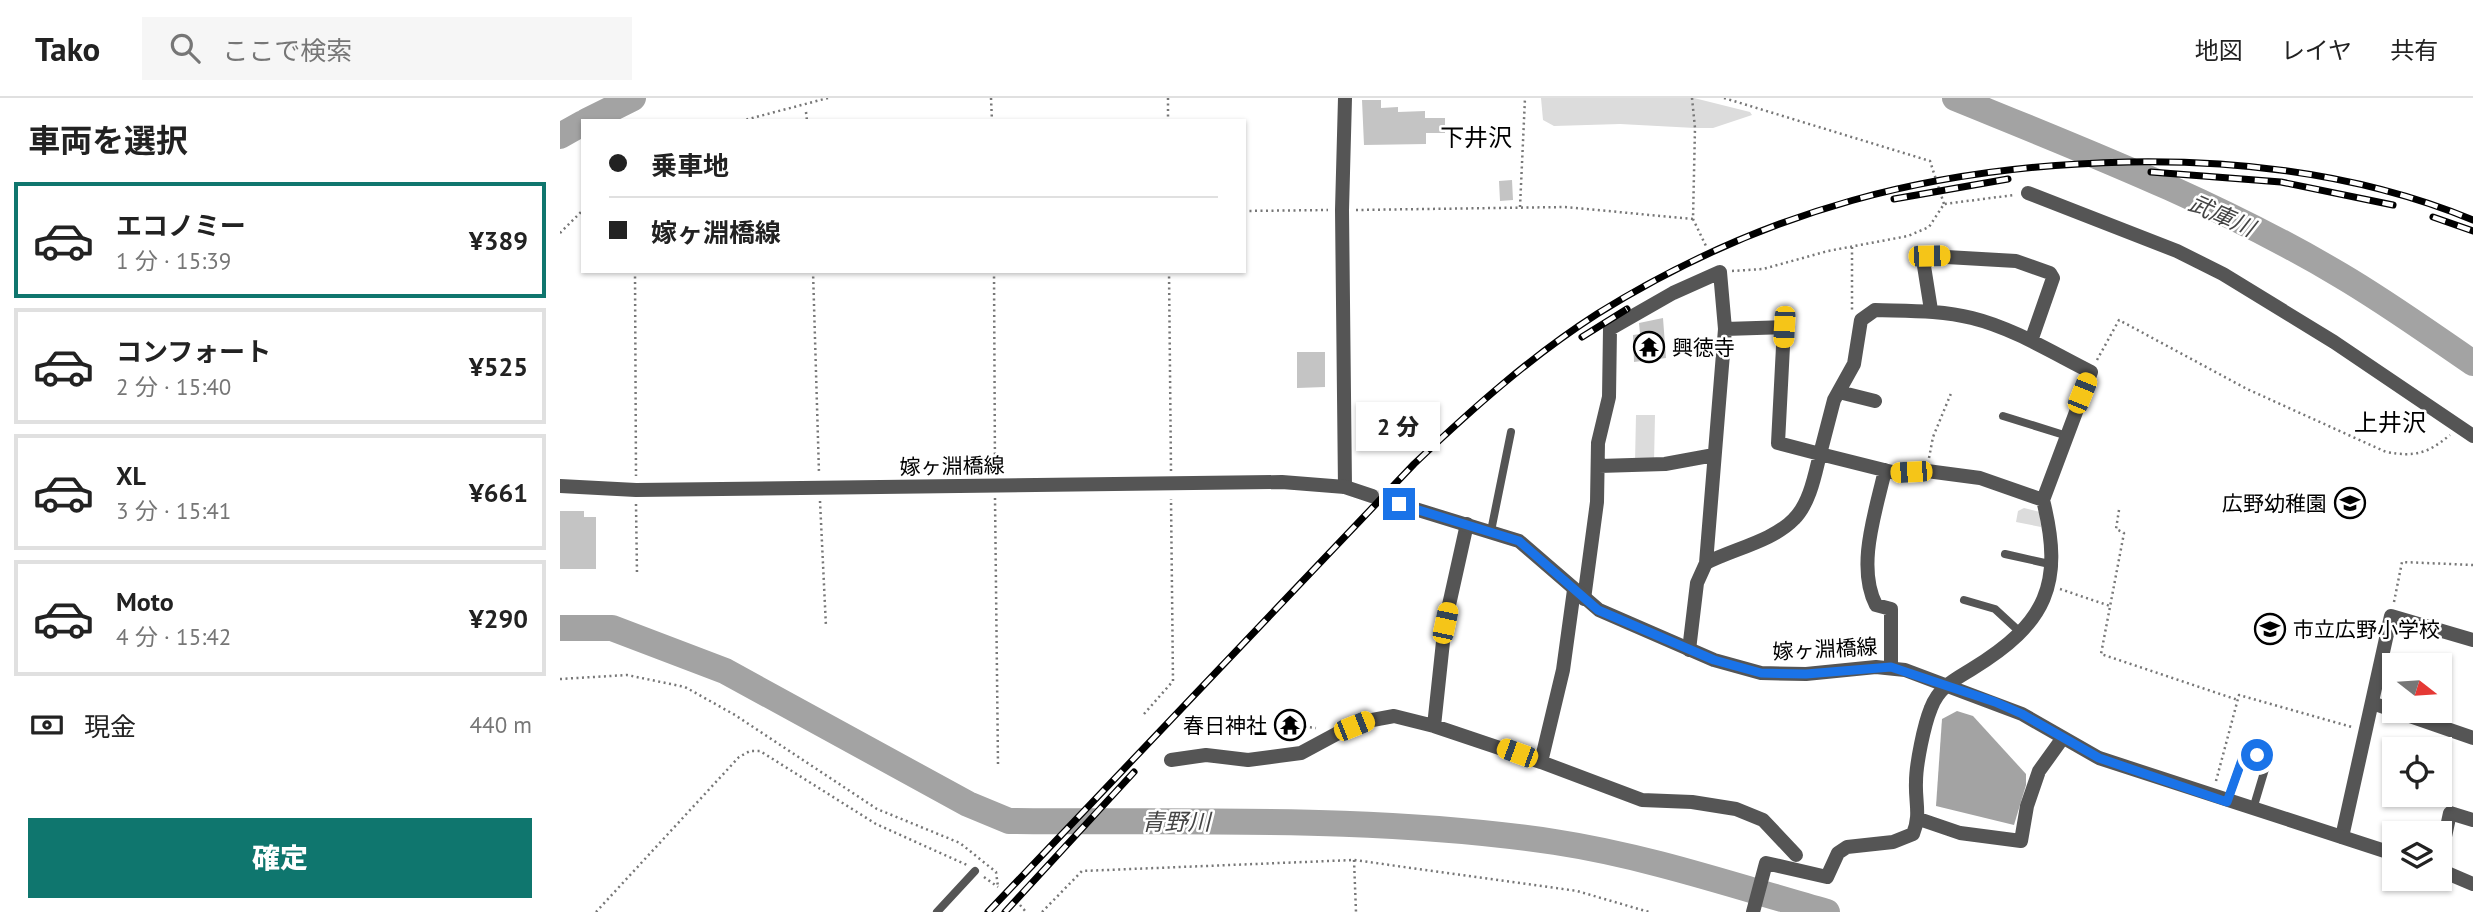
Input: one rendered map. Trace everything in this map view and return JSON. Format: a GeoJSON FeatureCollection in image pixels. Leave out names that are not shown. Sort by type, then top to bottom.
{"type":"FeatureCollection","features":[{"type":"Feature","properties":{"kind":"street"},"geometry":{"type":"LineString","coordinates":[[1345,98],[1342,210],[1345,487]]}},
{"type":"Feature","properties":{"kind":"street"},"geometry":{"type":"LineString","coordinates":[[2028,193],[2177,251],[2223,274],[2334,342],[2473,436]]}},
{"type":"Feature","properties":{"kind":"street"},"geometry":{"type":"LineString","coordinates":[[1931,310],[1924,266],[1929,256],[2016,261],[2050,273],[2053,278],[2031,341]]}},
{"type":"Feature","properties":{"kind":"street"},"geometry":{"type":"LineString","coordinates":[[1541,762],[1579,595],[1599,466],[1598,443],[1609,397],[1610,329],[1673,293],[1720,272],[1725,329],[1706,563],[1697,583],[1689,650]]}},
{"type":"Feature","properties":{"kind":"street"},"geometry":{"type":"LineString","coordinates":[[1706,563],[1781,529],[1796,518],[1812,486],[1839,392],[1854,364],[1861,320],[1875,310],[1931,310],[1970,317],[2031,341],[2091,372],[2064,435],[2043,499],[2052,535],[2053,565],[2048,585],[2036,616],[2021,632],[2008,645],[1945,684],[1931,708],[1915,780],[1919,819],[1913,834],[1893,842],[1847,847],[1838,853],[1827,877],[1766,863],[1753,912]]}},
{"type":"Feature","properties":{"kind":"street"},"geometry":{"type":"LineString","coordinates":[[1725,329],[1784,327],[1778,443],[1885,470],[1927,471],[1980,478],[2043,499]]}},
{"type":"Feature","properties":{"kind":"street"},"geometry":{"type":"LineString","coordinates":[[1839,392],[1875,401]]}},
{"type":"Feature","properties":{"kind":"street"},"geometry":{"type":"LineString","coordinates":[[1599,466],[1665,464],[1714,455]]}},
{"type":"Feature","properties":{"kind":"street"},"geometry":{"type":"LineString","coordinates":[[1885,470],[1870,538],[1868,589],[1876,605],[1891,609],[1891,667]]}},
{"type":"Feature","properties":{"kind":"street","name":"嫁ヶ淵橋線"},"geometry":{"type":"LineString","coordinates":[[560,486],[636,491],[1282,482],[1345,487],[1372,496]]}},
{"type":"Feature","properties":{"kind":"street","name":"嫁ヶ淵橋線"},"geometry":{"type":"LineString","coordinates":[[1399,504],[1519,541],[1579,595],[1612,618],[1689,650],[1761,673],[1806,674],[1891,667],[1945,684],[2022,714],[2099,758],[2253,809]]}},
{"type":"Feature","properties":{"kind":"street"},"geometry":{"type":"LineString","coordinates":[[1434,726],[1445,623],[1467,524]]}},
{"type":"Feature","properties":{"kind":"street"},"geometry":{"type":"LineString","coordinates":[[2342,836],[2391,615],[2473,640]]}},
{"type":"Feature","properties":{"kind":"street"},"geometry":{"type":"LineString","coordinates":[[2372,703],[2473,738]]}},
{"type":"Feature","properties":{"kind":"street"},"geometry":{"type":"LineString","coordinates":[[1171,760],[1206,755],[1248,760],[1301,753],[1349,728],[1394,716],[1434,726],[1541,762],[1643,800],[1692,802],[1736,809],[1763,820],[1796,855]]}},
{"type":"Feature","properties":{"kind":"street"},"geometry":{"type":"LineString","coordinates":[[1919,819],[1960,833],[2021,841],[2027,806],[2039,771],[2063,739]]}},
{"type":"Feature","properties":{"kind":"street"},"geometry":{"type":"LineString","coordinates":[[2253,809],[2382,850]]}},
{"type":"Feature","properties":{"kind":"street"},"geometry":{"type":"LineString","coordinates":[[2448,821],[2450,813],[2473,820]]}},
{"type":"Feature","properties":{"kind":"street"},"geometry":{"type":"LineString","coordinates":[[2452,875],[2473,884]]}},
{"type":"Feature","properties":{"kind":"lane"},"geometry":{"type":"LineString","coordinates":[[2003,416],[2064,435]]}},
{"type":"Feature","properties":{"kind":"lane"},"geometry":{"type":"LineString","coordinates":[[1491,531],[1511,432]]}},
{"type":"Feature","properties":{"kind":"lane"},"geometry":{"type":"LineString","coordinates":[[2005,554],[2053,565]]}},
{"type":"Feature","properties":{"kind":"lane"},"geometry":{"type":"LineString","coordinates":[[1964,600],[1995,609],[2021,632]]}},
{"type":"Feature","properties":{"kind":"lane"},"geometry":{"type":"LineString","coordinates":[[2227,802],[2243,757],[2257,755],[2264,760],[2266,769],[2253,809]]}},
{"type":"Feature","properties":{"kind":"lane"},"geometry":{"type":"LineString","coordinates":[[937,912],[975,871]]}},
{"type":"Feature","properties":{"kind":"path"},"geometry":{"type":"LineString","coordinates":[[749,119],[828,98]]}},
{"type":"Feature","properties":{"kind":"path"},"geometry":{"type":"LineString","coordinates":[[991,98],[992,119]]}},
{"type":"Feature","properties":{"kind":"path"},"geometry":{"type":"LineString","coordinates":[[1168,98],[1168,119]]}},
{"type":"Feature","properties":{"kind":"path"},"geometry":{"type":"LineString","coordinates":[[1520,208],[1525,98]]}},
{"type":"Feature","properties":{"kind":"path"},"geometry":{"type":"LineString","coordinates":[[1692,98],[1695,128],[1693,219],[1706,246]]}},
{"type":"Feature","properties":{"kind":"path"},"geometry":{"type":"LineString","coordinates":[[1724,98],[1930,161],[1944,204]]}},
{"type":"Feature","properties":{"kind":"path"},"geometry":{"type":"LineString","coordinates":[[806,112],[807,119]]}},
{"type":"Feature","properties":{"kind":"path"},"geometry":{"type":"LineString","coordinates":[[1720,272],[1773,267],[1852,246],[1909,236],[1929,227],[1944,204],[2028,193]]}},
{"type":"Feature","properties":{"kind":"path"},"geometry":{"type":"LineString","coordinates":[[1246,211],[1565,207],[1693,219]]}},
{"type":"Feature","properties":{"kind":"path"},"geometry":{"type":"LineString","coordinates":[[560,233],[581,213]]}},
{"type":"Feature","properties":{"kind":"path"},"geometry":{"type":"LineString","coordinates":[[1852,246],[1850,307],[1861,320]]}},
{"type":"Feature","properties":{"kind":"path"},"geometry":{"type":"LineString","coordinates":[[635,273],[638,574]]}},
{"type":"Feature","properties":{"kind":"path"},"geometry":{"type":"LineString","coordinates":[[813,273],[826,627]]}},
{"type":"Feature","properties":{"kind":"path"},"geometry":{"type":"LineString","coordinates":[[994,273],[998,764]]}},
{"type":"Feature","properties":{"kind":"path"},"geometry":{"type":"LineString","coordinates":[[2091,372],[2119,320],[2247,389],[2386,452],[2411,456],[2436,447],[2460,426]]}},
{"type":"Feature","properties":{"kind":"path"},"geometry":{"type":"LineString","coordinates":[[1927,471],[1934,437],[1952,391]]}},
{"type":"Feature","properties":{"kind":"path"},"geometry":{"type":"LineString","coordinates":[[2119,510],[2116,529],[2124,533],[2101,654],[2238,700]]}},
{"type":"Feature","properties":{"kind":"path"},"geometry":{"type":"LineString","coordinates":[[2391,615],[2402,562],[2473,565]]}},
{"type":"Feature","properties":{"kind":"path"},"geometry":{"type":"LineString","coordinates":[[2048,585],[2110,606]]}},
{"type":"Feature","properties":{"kind":"path"},"geometry":{"type":"LineString","coordinates":[[560,679],[627,675],[685,687],[735,715],[877,809],[960,843],[996,872],[998,887],[975,871],[876,824],[760,751],[750,751],[739,757],[596,912]]}},
{"type":"Feature","properties":{"kind":"path"},"geometry":{"type":"LineString","coordinates":[[2212,797],[2239,695],[2365,731]]}},
{"type":"Feature","properties":{"kind":"path"},"geometry":{"type":"LineString","coordinates":[[1042,912],[1082,871],[1354,860],[1577,891],[1650,912]]}},
{"type":"Feature","properties":{"kind":"path"},"geometry":{"type":"LineString","coordinates":[[1354,860],[1356,912]]}},
{"type":"Feature","properties":{"kind":"path"},"geometry":{"type":"LineString","coordinates":[[1020,905],[1026,912]]}},
{"type":"Feature","properties":{"kind":"shaded area"},"geometry":{"type":"Polygon","coordinates":[[[1541,98],[1694,98],[1750,112],[1752,115],[1713,128],[1620,124],[1554,126],[1543,120],[1541,98]]]}},
{"type":"Feature","properties":{"kind":"shaded area"},"geometry":{"type":"Polygon","coordinates":[[[1636,415],[1655,415],[1654,462],[1635,462],[1636,415]]]}},
{"type":"Feature","properties":{"kind":"shaded area"},"geometry":{"type":"Polygon","coordinates":[[[2024,508],[2040,512],[2041,527],[2016,522],[2018,511],[2024,508]]]}},
{"type":"Feature","properties":{"kind":"shaded area"},"geometry":{"type":"Polygon","coordinates":[[[1957,711],[1973,716],[2026,774],[2026,785],[2014,825],[1936,806],[1942,719],[1957,711]]]}},
{"type":"Feature","properties":{"kind":"building"},"geometry":{"type":"Polygon","coordinates":[[[1362,100],[1381,100],[1381,108],[1398,107],[1398,112],[1425,111],[1425,118],[1445,118],[1445,133],[1426,133],[1426,144],[1364,145],[1362,100]]]}},
{"type":"Feature","properties":{"kind":"building"},"geometry":{"type":"Polygon","coordinates":[[[1512,180],[1513,200],[1500,201],[1499,181],[1512,180]]]}},
{"type":"Feature","properties":{"kind":"building","name":"興徳寺"},"geometry":{"type":"Polygon","coordinates":[[[1663,318],[1666,358],[1634,362],[1633,335],[1640,334],[1639,323],[1663,318]]]}},
{"type":"Feature","properties":{"kind":"building"},"geometry":{"type":"Polygon","coordinates":[[[1297,352],[1325,352],[1325,387],[1297,388],[1297,352]]]}},
{"type":"Feature","properties":{"kind":"building"},"geometry":{"type":"Polygon","coordinates":[[[560,511],[584,511],[584,517],[596,517],[596,569],[560,569],[560,511]]]}},
{"type":"Feature","properties":{"kind":"waterway","name":"武庫川"},"geometry":{"type":"LineString","coordinates":[[591,119],[633,98]]}},
{"type":"Feature","properties":{"kind":"waterway","name":"武庫川"},"geometry":{"type":"LineString","coordinates":[[1955,98],[2151,179],[2247,224],[2357,285],[2473,363]]}},
{"type":"Feature","properties":{"kind":"waterway","name":"武庫川"},"geometry":{"type":"LineString","coordinates":[[560,136],[581,124]]}},
{"type":"Feature","properties":{"kind":"waterway","name":"青野川"},"geometry":{"type":"LineString","coordinates":[[560,628],[612,628],[725,671],[968,804],[1009,821],[1283,822],[1487,833],[1624,855],[1827,912]]}},
{"type":"Feature","properties":{"kind":"tunnel"},"geometry":{"type":"LineString","coordinates":[[1372,496],[1399,504]]}},
{"type":"Feature","properties":{"kind":"railway"},"geometry":{"type":"LineString","coordinates":[[988,912],[1414,464],[1457,424],[1525,366],[1597,314],[1660,278],[1723,247],[1787,221],[1852,200],[1918,184],[2056,165],[2128,162],[2216,164],[2304,173],[2390,192],[2473,220]]}},
{"type":"Feature","properties":{"kind":"railway"},"geometry":{"type":"LineString","coordinates":[[2151,172],[2281,182],[2393,205]]}},
{"type":"Feature","properties":{"kind":"railway"},"geometry":{"type":"LineString","coordinates":[[1894,199],[2008,179]]}},
{"type":"Feature","properties":{"kind":"railway"},"geometry":{"type":"LineString","coordinates":[[2433,217],[2473,231]]}},
{"type":"Feature","properties":{"kind":"railway"},"geometry":{"type":"LineString","coordinates":[[1582,337],[1627,309]]}},
{"type":"Feature","properties":{"kind":"railway"},"geometry":{"type":"LineString","coordinates":[[1005,912],[1134,772]]}},
{"type":"Feature","properties":{"kind":"place","name":"興徳寺"},"geometry":{"type":"Point","coordinates":[1649,347]}},
{"type":"Feature","properties":{"kind":"place","name":"広野幼稚園"},"geometry":{"type":"Point","coordinates":[2350,503]}},
{"type":"Feature","properties":{"kind":"place","name":"市立広野小学校"},"geometry":{"type":"Point","coordinates":[2270,629]}},
{"type":"Feature","properties":{"kind":"place","name":"春日神社"},"geometry":{"type":"Point","coordinates":[1290,725]}},
{"type":"Feature","properties":{"kind":"district","name":"下井沢"},"geometry":{"type":"Point","coordinates":[1476,137]}},
{"type":"Feature","properties":{"kind":"district","name":"上井沢"},"geometry":{"type":"Point","coordinates":[2390,422]}},
{"type":"Feature","properties":{"kind":"route"},"geometry":{"type":"LineString","coordinates":[[1399,504],[1519,541],[1598,610],[1714,660],[1761,673],[1806,674],[1876,667],[1905,670],[2022,714],[2099,758],[2227,802],[2243,757],[2248,754],[2257,755]]}}]}
